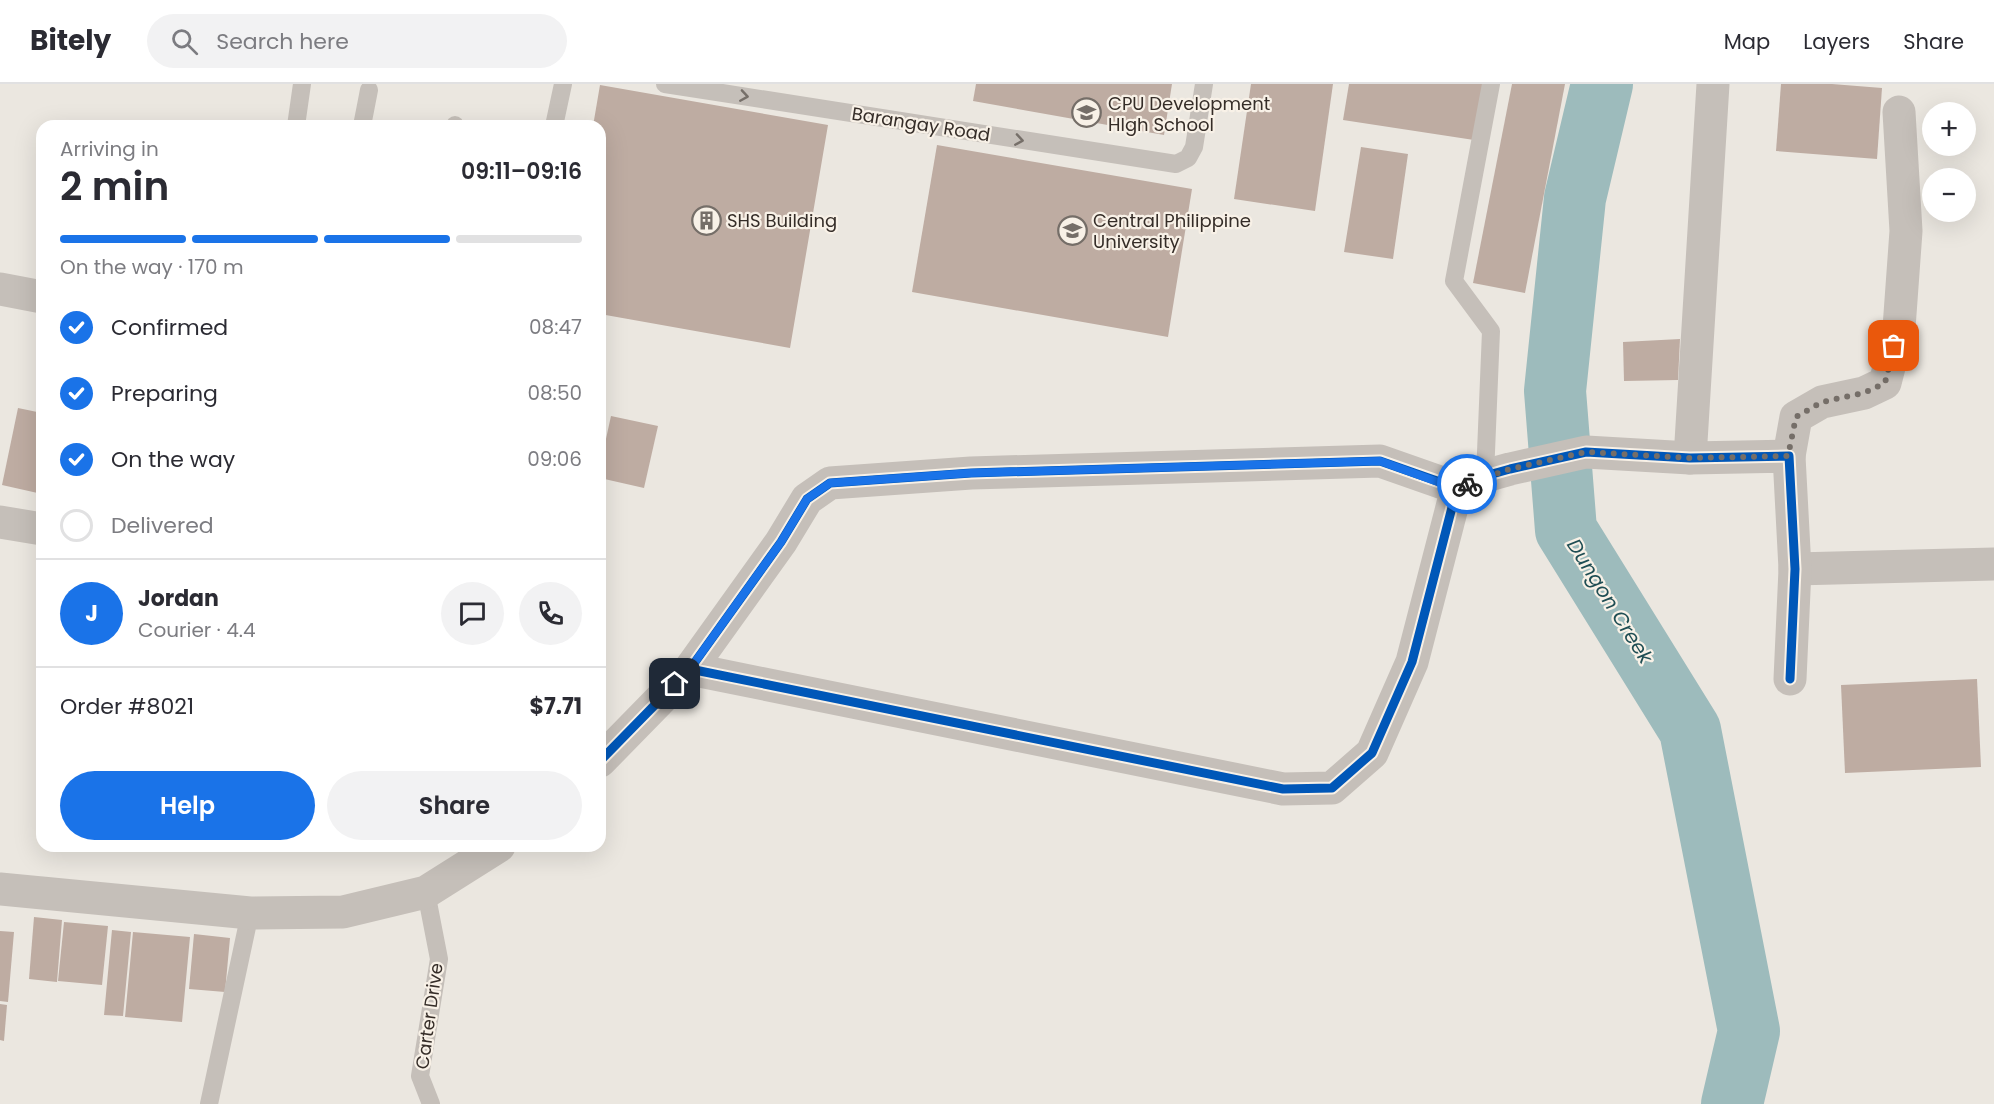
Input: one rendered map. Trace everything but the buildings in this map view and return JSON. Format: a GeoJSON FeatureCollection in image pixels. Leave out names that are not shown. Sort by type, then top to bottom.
{"type":"FeatureCollection","features":[{"type":"Feature","properties":{"kind":"street"},"geometry":{"type":"LineString","coordinates":[[1690,458],[1713,84]]}},
{"type":"Feature","properties":{"kind":"street"},"geometry":{"type":"LineString","coordinates":[[1790,679],[1795,569],[1788,456],[1796,417],[1822,402],[1864,393],[1885,383],[1899,328],[1906,231],[1899,112]]}},
{"type":"Feature","properties":{"kind":"street"},"geometry":{"type":"LineString","coordinates":[[0,289],[36,296]]}},
{"type":"Feature","properties":{"kind":"street"},"geometry":{"type":"LineString","coordinates":[[606,755],[690,669],[781,542],[807,499],[830,483],[971,473],[1380,461],[1484,478],[1586,452],[1690,458],[1788,456]]}},
{"type":"Feature","properties":{"kind":"street"},"geometry":{"type":"LineString","coordinates":[[690,669],[1283,789],[1332,788],[1372,753],[1412,662],[1484,478]]}},
{"type":"Feature","properties":{"kind":"street"},"geometry":{"type":"LineString","coordinates":[[0,522],[36,527]]}},
{"type":"Feature","properties":{"kind":"street"},"geometry":{"type":"LineString","coordinates":[[1795,569],[1994,564]]}},
{"type":"Feature","properties":{"kind":"street"},"geometry":{"type":"LineString","coordinates":[[0,889],[250,913],[343,912],[426,892],[489,852]]}},
{"type":"Feature","properties":{"kind":"lane"},"geometry":{"type":"LineString","coordinates":[[297,120],[302,84]]}},
{"type":"Feature","properties":{"kind":"lane"},"geometry":{"type":"LineString","coordinates":[[555,120],[562,84]]}},
{"type":"Feature","properties":{"kind":"lane","name":"Barangay Road"},"geometry":{"type":"LineString","coordinates":[[665,84],[1176,164],[1188,158],[1194,147],[1204,84]]}},
{"type":"Feature","properties":{"kind":"lane"},"geometry":{"type":"LineString","coordinates":[[1484,478],[1491,331],[1454,281],[1491,84]]}},
{"type":"Feature","properties":{"kind":"lane"},"geometry":{"type":"LineString","coordinates":[[363,120],[369,90]]}},
{"type":"Feature","properties":{"kind":"lane","name":"Carter Drive"},"geometry":{"type":"LineString","coordinates":[[426,892],[439,959],[420,1076],[431,1104]]}},
{"type":"Feature","properties":{"kind":"lane"},"geometry":{"type":"LineString","coordinates":[[209,1104],[250,913]]}},
{"type":"Feature","properties":{"kind":"waterway","name":"Dungon Creek"},"geometry":{"type":"LineString","coordinates":[[1602,84],[1575,198],[1555,391],[1566,530],[1690,730],[1749,1031],[1732,1104]]}},
{"type":"Feature","properties":{"kind":"cycle path"},"geometry":{"type":"LineString","coordinates":[[606,755],[690,669],[781,542],[807,499],[830,483],[971,473],[1380,461],[1457,488],[1485,476],[1510,469],[1586,452],[1690,458],[1789,456],[1795,569],[1790,679]]}},
{"type":"Feature","properties":{"kind":"cycle path"},"geometry":{"type":"LineString","coordinates":[[690,669],[1283,789],[1332,788],[1372,753],[1412,662],[1457,488]]}},
{"type":"Feature","properties":{"kind":"way so far"},"geometry":{"type":"LineString","coordinates":[[1467,484],[1510,469],[1586,452],[1690,458],[1788,456],[1796,417],[1822,402],[1864,393],[1885,383],[1894,346]]}},
{"type":"Feature","properties":{"kind":"place","name":"CPU Development HIgh School"},"geometry":{"type":"Point","coordinates":[1087,113]}},
{"type":"Feature","properties":{"kind":"place","name":"SHS Building"},"geometry":{"type":"Point","coordinates":[706,220]}},
{"type":"Feature","properties":{"kind":"place","name":"Central Philippine University"},"geometry":{"type":"Point","coordinates":[1072,230]}},
{"type":"Feature","properties":{"kind":"route"},"geometry":{"type":"LineString","coordinates":[[675,684],[690,669],[781,542],[807,499],[830,483],[971,473],[1380,461],[1457,489],[1467,484]]}}]}
